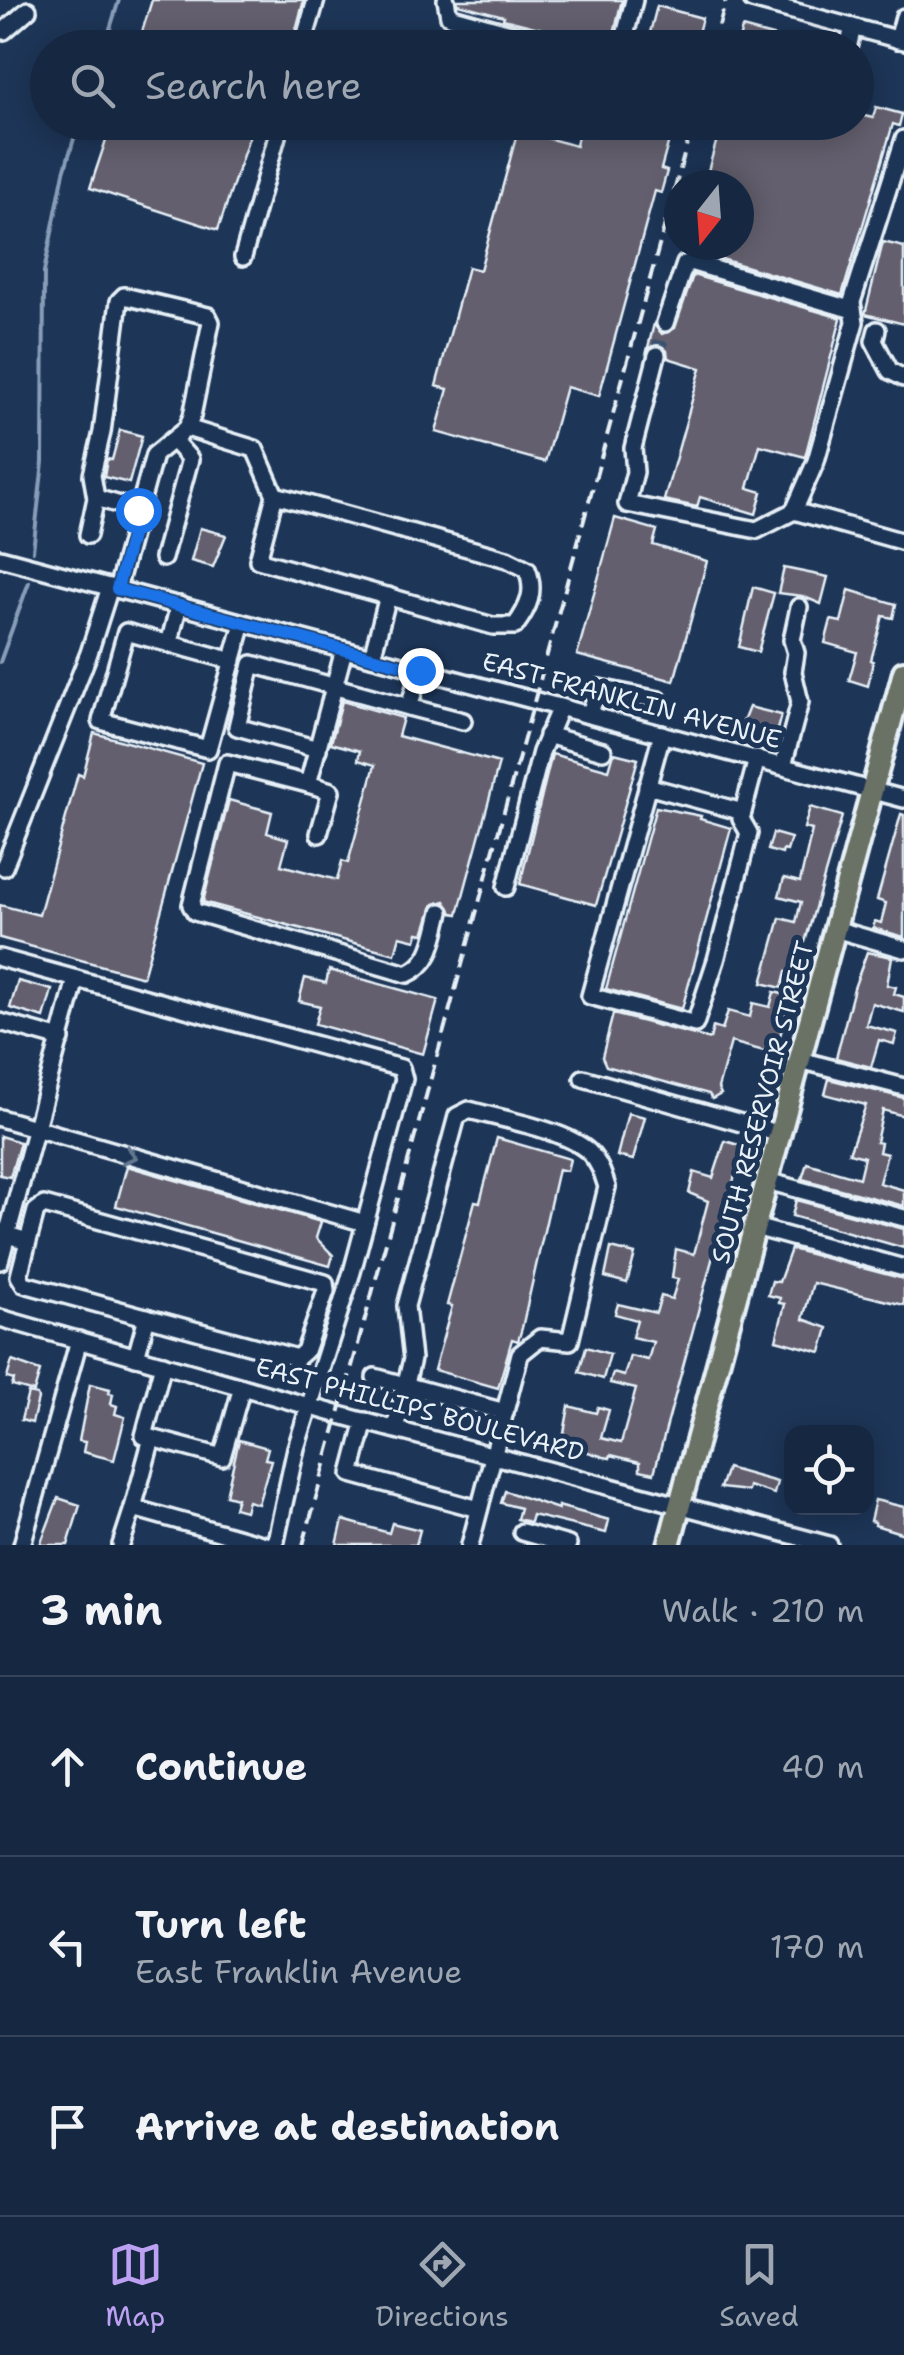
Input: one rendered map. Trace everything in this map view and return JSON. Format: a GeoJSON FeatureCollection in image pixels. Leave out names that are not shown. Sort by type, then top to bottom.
{"type":"FeatureCollection","features":[{"type":"Feature","properties":{"kind":"main road","name":"SOUTH RESERVOIR STREET"},"geometry":{"type":"LineString","coordinates":[[669,1545],[904,672]]}},
{"type":"Feature","properties":{"kind":"street"},"geometry":{"type":"LineString","coordinates":[[307,30],[316,0]]}},
{"type":"Feature","properties":{"kind":"street"},"geometry":{"type":"LineString","coordinates":[[446,0],[449,16],[499,30]]}},
{"type":"Feature","properties":{"kind":"street"},"geometry":{"type":"LineString","coordinates":[[626,30],[634,0]]}},
{"type":"Feature","properties":{"kind":"street"},"geometry":{"type":"LineString","coordinates":[[752,0],[805,7],[860,30]]}},
{"type":"Feature","properties":{"kind":"street"},"geometry":{"type":"LineString","coordinates":[[0,30],[4,31],[28,10]]}},
{"type":"Feature","properties":{"kind":"street"},"geometry":{"type":"LineString","coordinates":[[874,34],[901,41],[904,17]]}},
{"type":"Feature","properties":{"kind":"street"},"geometry":{"type":"LineString","coordinates":[[657,356],[633,448],[635,472],[626,504],[757,530],[794,511],[816,461],[854,322],[852,302],[904,139]]}},
{"type":"Feature","properties":{"kind":"street"},"geometry":{"type":"LineString","coordinates":[[243,256],[276,140]]}},
{"type":"Feature","properties":{"kind":"street"},"geometry":{"type":"LineString","coordinates":[[665,322],[685,264],[690,262],[853,310]]}},
{"type":"Feature","properties":{"kind":"street"},"geometry":{"type":"LineString","coordinates":[[4,866],[89,654],[154,455],[187,428],[211,322],[208,316],[124,296],[119,301],[102,432],[92,475],[96,498],[88,535]]}},
{"type":"Feature","properties":{"kind":"street"},"geometry":{"type":"LineString","coordinates":[[877,330],[874,341],[890,372],[904,378]]}},
{"type":"Feature","properties":{"kind":"street"},"geometry":{"type":"LineString","coordinates":[[187,428],[254,449],[275,495],[258,560],[493,626],[515,626],[527,610],[533,584],[527,569],[508,559],[275,495]]}},
{"type":"Feature","properties":{"kind":"street"},"geometry":{"type":"LineString","coordinates":[[164,558],[190,459],[173,440]]}},
{"type":"Feature","properties":{"kind":"street"},"geometry":{"type":"LineString","coordinates":[[96,498],[138,510]]}},
{"type":"Feature","properties":{"kind":"street"},"geometry":{"type":"LineString","coordinates":[[794,511],[904,542]]}},
{"type":"Feature","properties":{"kind":"street","name":"EAST FRANKLIN AVENUE"},"geometry":{"type":"LineString","coordinates":[[0,558],[904,798]]}},
{"type":"Feature","properties":{"kind":"street"},"geometry":{"type":"LineString","coordinates":[[372,657],[388,596]]}},
{"type":"Feature","properties":{"kind":"street"},"geometry":{"type":"LineString","coordinates":[[169,644],[178,605]]}},
{"type":"Feature","properties":{"kind":"street"},"geometry":{"type":"LineString","coordinates":[[783,766],[800,702],[793,672],[796,654],[792,640],[799,607]]}},
{"type":"Feature","properties":{"kind":"street"},"geometry":{"type":"LineString","coordinates":[[233,661],[126,632],[101,721],[208,749],[233,661],[243,623]]}},
{"type":"Feature","properties":{"kind":"street"},"geometry":{"type":"LineString","coordinates":[[308,784],[344,650]]}},
{"type":"Feature","properties":{"kind":"street"},"geometry":{"type":"LineString","coordinates":[[318,749],[236,727],[252,664],[463,721]]}},
{"type":"Feature","properties":{"kind":"street"},"geometry":{"type":"LineString","coordinates":[[409,707],[420,670]]}},
{"type":"Feature","properties":{"kind":"street"},"geometry":{"type":"LineString","coordinates":[[590,715],[599,688],[659,700]]}},
{"type":"Feature","properties":{"kind":"street"},"geometry":{"type":"LineString","coordinates":[[506,887],[547,735],[560,707]]}},
{"type":"Feature","properties":{"kind":"street"},"geometry":{"type":"LineString","coordinates":[[662,734],[590,996],[695,1024],[749,833],[741,819],[757,759]]}},
{"type":"Feature","properties":{"kind":"street"},"geometry":{"type":"LineString","coordinates":[[547,735],[603,751]]}},
{"type":"Feature","properties":{"kind":"street"},"geometry":{"type":"LineString","coordinates":[[319,834],[330,791],[227,763],[191,905],[195,912],[407,974],[417,970],[429,956],[440,912]]}},
{"type":"Feature","properties":{"kind":"street"},"geometry":{"type":"LineString","coordinates":[[647,786],[743,812]]}},
{"type":"Feature","properties":{"kind":"street"},"geometry":{"type":"LineString","coordinates":[[835,929],[904,949]]}},
{"type":"Feature","properties":{"kind":"street"},"geometry":{"type":"LineString","coordinates":[[0,958],[401,1068],[404,1079],[366,1222],[308,1406],[275,1545]]}},
{"type":"Feature","properties":{"kind":"street"},"geometry":{"type":"LineString","coordinates":[[0,1261],[76,979]]}},
{"type":"Feature","properties":{"kind":"street"},"geometry":{"type":"LineString","coordinates":[[0,1022],[61,1039]]}},
{"type":"Feature","properties":{"kind":"street"},"geometry":{"type":"LineString","coordinates":[[800,1060],[904,1087]]}},
{"type":"Feature","properties":{"kind":"street"},"geometry":{"type":"LineString","coordinates":[[583,1078],[780,1134]]}},
{"type":"Feature","properties":{"kind":"street"},"geometry":{"type":"LineString","coordinates":[[395,1429],[412,1347],[406,1306],[457,1116],[469,1110],[568,1139],[586,1149],[599,1164],[608,1187],[570,1341],[540,1338],[520,1354],[470,1545]]}},
{"type":"Feature","properties":{"kind":"street"},"geometry":{"type":"LineString","coordinates":[[0,1118],[366,1222]]}},
{"type":"Feature","properties":{"kind":"street"},"geometry":{"type":"LineString","coordinates":[[767,1180],[904,1218]]}},
{"type":"Feature","properties":{"kind":"street"},"geometry":{"type":"LineString","coordinates":[[0,1193],[18,1198]]}},
{"type":"Feature","properties":{"kind":"street"},"geometry":{"type":"LineString","coordinates":[[44,1205],[325,1283],[326,1291],[305,1351],[297,1358],[24,1284],[19,1276],[28,1241],[36,1211],[44,1205]]}},
{"type":"Feature","properties":{"kind":"street"},"geometry":{"type":"LineString","coordinates":[[755,1227],[904,1268]]}},
{"type":"Feature","properties":{"kind":"street"},"geometry":{"type":"LineString","coordinates":[[7,1236],[28,1241]]}},
{"type":"Feature","properties":{"kind":"street"},"geometry":{"type":"LineString","coordinates":[[136,1357],[147,1317]]}},
{"type":"Feature","properties":{"kind":"street","name":"EAST PHILLIPS BOULEVARD"},"geometry":{"type":"LineString","coordinates":[[0,1318],[308,1406],[680,1504],[788,1540],[829,1545]]}},
{"type":"Feature","properties":{"kind":"street"},"geometry":{"type":"LineString","coordinates":[[22,1545],[79,1340]]}},
{"type":"Feature","properties":{"kind":"street"},"geometry":{"type":"LineString","coordinates":[[163,1364],[144,1436],[222,1457],[242,1387]]}},
{"type":"Feature","properties":{"kind":"street"},"geometry":{"type":"LineString","coordinates":[[374,1377],[505,1412]]}},
{"type":"Feature","properties":{"kind":"street"},"geometry":{"type":"LineString","coordinates":[[365,1421],[351,1474],[479,1510]]}},
{"type":"Feature","properties":{"kind":"street"},"geometry":{"type":"LineString","coordinates":[[121,1545],[152,1438]]}},
{"type":"Feature","properties":{"kind":"street"},"geometry":{"type":"LineString","coordinates":[[133,1508],[265,1545]]}},
{"type":"Feature","properties":{"kind":"street"},"geometry":{"type":"LineString","coordinates":[[522,1532],[568,1545]]}},
{"type":"Feature","properties":{"kind":"building"},"geometry":{"type":"Polygon","coordinates":[[[152,0],[304,0],[296,30],[143,30],[152,0]]]}},
{"type":"Feature","properties":{"kind":"building"},"geometry":{"type":"Polygon","coordinates":[[[457,0],[622,0],[615,30],[547,30],[458,4],[457,0]]]}},
{"type":"Feature","properties":{"kind":"building"},"geometry":{"type":"Polygon","coordinates":[[[657,6],[702,18],[699,30],[651,30],[657,6]]]}},
{"type":"Feature","properties":{"kind":"building"},"geometry":{"type":"Polygon","coordinates":[[[876,107],[902,114],[899,126],[893,124],[842,295],[725,260],[754,260],[754,170],[708,170],[717,140],[874,140],[876,107]]]}},
{"type":"Feature","properties":{"kind":"building"},"geometry":{"type":"Polygon","coordinates":[[[106,140],[248,140],[218,230],[90,188],[106,140]]]}},
{"type":"Feature","properties":{"kind":"building"},"geometry":{"type":"Polygon","coordinates":[[[515,140],[554,140],[576,146],[577,140],[669,140],[661,169],[661,193],[655,191],[599,396],[566,387],[545,462],[436,432],[448,389],[436,386],[468,267],[480,270],[515,140]]]}},
{"type":"Feature","properties":{"kind":"building"},"geometry":{"type":"Polygon","coordinates":[[[883,242],[904,247],[904,324],[865,314],[883,242]]]}},
{"type":"Feature","properties":{"kind":"building"},"geometry":{"type":"Polygon","coordinates":[[[693,275],[841,318],[805,457],[760,445],[748,488],[762,492],[756,514],[700,497],[697,507],[664,500],[701,368],[668,358],[661,344],[647,351],[654,324],[662,334],[675,328],[693,275]]]}},
{"type":"Feature","properties":{"kind":"building"},"geometry":{"type":"Polygon","coordinates":[[[120,430],[142,436],[129,483],[104,477],[120,430]]]}},
{"type":"Feature","properties":{"kind":"building"},"geometry":{"type":"Polygon","coordinates":[[[615,518],[657,530],[653,545],[707,561],[674,681],[577,655],[615,518]]]}},
{"type":"Feature","properties":{"kind":"building"},"geometry":{"type":"Polygon","coordinates":[[[200,528],[226,535],[213,567],[191,561],[200,528]]]}},
{"type":"Feature","properties":{"kind":"building"},"geometry":{"type":"Polygon","coordinates":[[[784,568],[828,577],[821,604],[802,596],[778,593],[784,568]]]}},
{"type":"Feature","properties":{"kind":"building"},"geometry":{"type":"Polygon","coordinates":[[[753,587],[774,593],[758,652],[739,647],[753,587]]]}},
{"type":"Feature","properties":{"kind":"building"},"geometry":{"type":"Polygon","coordinates":[[[849,590],[896,604],[893,618],[883,616],[868,686],[849,680],[857,652],[825,643],[831,620],[841,622],[849,590]]]}},
{"type":"Feature","properties":{"kind":"building"},"geometry":{"type":"Polygon","coordinates":[[[342,701],[403,718],[398,736],[499,763],[458,914],[452,913],[445,901],[434,904],[424,934],[418,933],[416,940],[400,936],[395,954],[203,902],[229,800],[272,812],[267,833],[288,839],[281,865],[337,880],[342,861],[348,863],[375,765],[358,760],[360,751],[331,743],[342,701]]]}},
{"type":"Feature","properties":{"kind":"building"},"geometry":{"type":"Polygon","coordinates":[[[749,707],[781,715],[772,748],[736,739],[749,707]]]}},
{"type":"Feature","properties":{"kind":"building"},"geometry":{"type":"Polygon","coordinates":[[[94,733],[202,763],[143,977],[0,938],[0,905],[39,915],[78,774],[83,776],[94,733]]]}},
{"type":"Feature","properties":{"kind":"building"},"geometry":{"type":"Polygon","coordinates":[[[614,753],[638,759],[596,905],[520,884],[552,754],[609,770],[614,753]]]}},
{"type":"Feature","properties":{"kind":"building"},"geometry":{"type":"Polygon","coordinates":[[[656,807],[701,816],[700,819],[731,828],[682,1009],[606,989],[656,807]]]}},
{"type":"Feature","properties":{"kind":"building"},"geometry":{"type":"Polygon","coordinates":[[[810,807],[842,816],[805,942],[800,944],[792,973],[786,972],[782,988],[762,983],[780,918],[796,922],[801,902],[779,896],[784,878],[800,882],[812,830],[804,828],[810,807]]]}},
{"type":"Feature","properties":{"kind":"building"},"geometry":{"type":"Polygon","coordinates":[[[901,814],[904,937],[873,928],[875,921],[881,923],[886,903],[877,900],[901,814]]]}},
{"type":"Feature","properties":{"kind":"building"},"geometry":{"type":"Polygon","coordinates":[[[773,833],[791,838],[782,854],[768,850],[773,833]]]}},
{"type":"Feature","properties":{"kind":"building"},"geometry":{"type":"Polygon","coordinates":[[[867,952],[892,957],[887,985],[896,987],[894,994],[904,997],[904,1012],[872,1003],[866,1025],[897,1033],[894,1044],[879,1040],[871,1067],[836,1058],[867,952]]]}},
{"type":"Feature","properties":{"kind":"building"},"geometry":{"type":"Polygon","coordinates":[[[329,970],[438,1000],[423,1054],[315,1024],[320,1006],[299,1001],[305,978],[326,983],[329,970]]]}},
{"type":"Feature","properties":{"kind":"building"},"geometry":{"type":"Polygon","coordinates":[[[18,981],[52,990],[44,1018],[10,1008],[18,981]]]}},
{"type":"Feature","properties":{"kind":"building"},"geometry":{"type":"Polygon","coordinates":[[[774,992],[791,996],[775,1054],[731,1042],[718,1088],[721,1094],[712,1099],[709,1094],[606,1066],[602,1057],[613,1014],[710,1039],[713,1027],[722,1030],[728,1011],[750,1017],[753,1003],[770,1007],[774,992]]]}},
{"type":"Feature","properties":{"kind":"building"},"geometry":{"type":"Polygon","coordinates":[[[829,1079],[904,1098],[904,1116],[883,1110],[876,1142],[881,1143],[879,1152],[887,1154],[879,1183],[904,1190],[904,1206],[802,1179],[807,1163],[859,1178],[864,1157],[849,1153],[866,1105],[825,1094],[829,1079]]]}},
{"type":"Feature","properties":{"kind":"building"},"geometry":{"type":"Polygon","coordinates":[[[628,1113],[645,1117],[633,1160],[617,1156],[628,1113]]]}},
{"type":"Feature","properties":{"kind":"building"},"geometry":{"type":"Polygon","coordinates":[[[0,1136],[20,1142],[10,1177],[0,1175],[0,1136]]]}},
{"type":"Feature","properties":{"kind":"building"},"geometry":{"type":"Polygon","coordinates":[[[497,1138],[570,1159],[567,1171],[558,1169],[522,1328],[518,1341],[512,1339],[498,1388],[434,1370],[475,1201],[480,1202],[497,1138]]]}},
{"type":"Feature","properties":{"kind":"building"},"geometry":{"type":"Polygon","coordinates":[[[725,1141],[743,1146],[654,1473],[640,1470],[640,1462],[604,1457],[562,1444],[569,1406],[596,1413],[598,1407],[609,1410],[601,1438],[621,1443],[636,1389],[610,1383],[613,1373],[624,1376],[630,1356],[648,1360],[653,1342],[632,1337],[637,1320],[615,1314],[618,1304],[656,1313],[661,1296],[672,1299],[678,1279],[672,1278],[676,1249],[694,1254],[708,1201],[689,1193],[694,1172],[713,1178],[725,1141]]]}},
{"type":"Feature","properties":{"kind":"building"},"geometry":{"type":"Polygon","coordinates":[[[127,1166],[321,1222],[316,1238],[333,1255],[330,1266],[116,1206],[127,1166]]]}},
{"type":"Feature","properties":{"kind":"building"},"geometry":{"type":"Polygon","coordinates":[[[796,1200],[904,1229],[904,1248],[792,1216],[796,1200]]]}},
{"type":"Feature","properties":{"kind":"building"},"geometry":{"type":"Polygon","coordinates":[[[611,1248],[635,1254],[627,1283],[605,1277],[611,1248]]]}},
{"type":"Feature","properties":{"kind":"building"},"geometry":{"type":"Polygon","coordinates":[[[791,1249],[904,1279],[904,1305],[813,1283],[803,1319],[828,1328],[821,1352],[776,1340],[785,1304],[768,1295],[772,1281],[779,1282],[791,1249]]]}},
{"type":"Feature","properties":{"kind":"building"},"geometry":{"type":"Polygon","coordinates":[[[586,1347],[610,1354],[603,1379],[579,1372],[586,1347]]]}},
{"type":"Feature","properties":{"kind":"building"},"geometry":{"type":"Polygon","coordinates":[[[12,1361],[40,1371],[34,1392],[12,1386],[14,1380],[7,1378],[12,1361]]]}},
{"type":"Feature","properties":{"kind":"building"},"geometry":{"type":"Polygon","coordinates":[[[90,1384],[110,1389],[111,1404],[117,1406],[115,1414],[125,1417],[114,1460],[83,1452],[85,1442],[79,1441],[90,1384]]]}},
{"type":"Feature","properties":{"kind":"building"},"geometry":{"type":"Polygon","coordinates":[[[28,1393],[38,1399],[32,1423],[21,1420],[28,1393]]]}},
{"type":"Feature","properties":{"kind":"building"},"geometry":{"type":"Polygon","coordinates":[[[239,1440],[268,1448],[265,1459],[271,1460],[258,1504],[248,1501],[245,1511],[234,1508],[237,1498],[226,1495],[239,1440]]]}},
{"type":"Feature","properties":{"kind":"building"},"geometry":{"type":"Polygon","coordinates":[[[727,1468],[777,1482],[774,1494],[749,1486],[748,1491],[720,1488],[727,1468]]]}},
{"type":"Feature","properties":{"kind":"building"},"geometry":{"type":"Polygon","coordinates":[[[505,1491],[558,1509],[609,1520],[606,1533],[532,1515],[530,1522],[517,1519],[520,1508],[501,1503],[505,1491]]]}},
{"type":"Feature","properties":{"kind":"building"},"geometry":{"type":"Polygon","coordinates":[[[58,1498],[80,1505],[68,1545],[40,1545],[58,1498]]]}},
{"type":"Feature","properties":{"kind":"building"},"geometry":{"type":"Polygon","coordinates":[[[875,1500],[904,1507],[904,1534],[870,1521],[875,1500]]]}},
{"type":"Feature","properties":{"kind":"building"},"geometry":{"type":"Polygon","coordinates":[[[343,1520],[389,1533],[392,1523],[420,1530],[416,1545],[337,1545],[343,1520]]]}},
{"type":"Feature","properties":{"kind":"waterway"},"geometry":{"type":"LineString","coordinates":[[110,30],[119,0]]}},
{"type":"Feature","properties":{"kind":"waterway"},"geometry":{"type":"LineString","coordinates":[[33,551],[43,462],[44,272],[74,140]]}},
{"type":"Feature","properties":{"kind":"waterway"},"geometry":{"type":"LineString","coordinates":[[0,662],[29,582]]}},
{"type":"Feature","properties":{"kind":"tunnel"},"geometry":{"type":"LineString","coordinates":[[657,355],[665,323]]}},
{"type":"Feature","properties":{"kind":"railway"},"geometry":{"type":"LineString","coordinates":[[718,30],[726,0]]}},
{"type":"Feature","properties":{"kind":"railway"},"geometry":{"type":"LineString","coordinates":[[303,1545],[688,140]]}},
{"type":"Feature","properties":{"kind":"route"},"geometry":{"type":"LineString","coordinates":[[138,510],[117,589],[420,670]]}}]}
